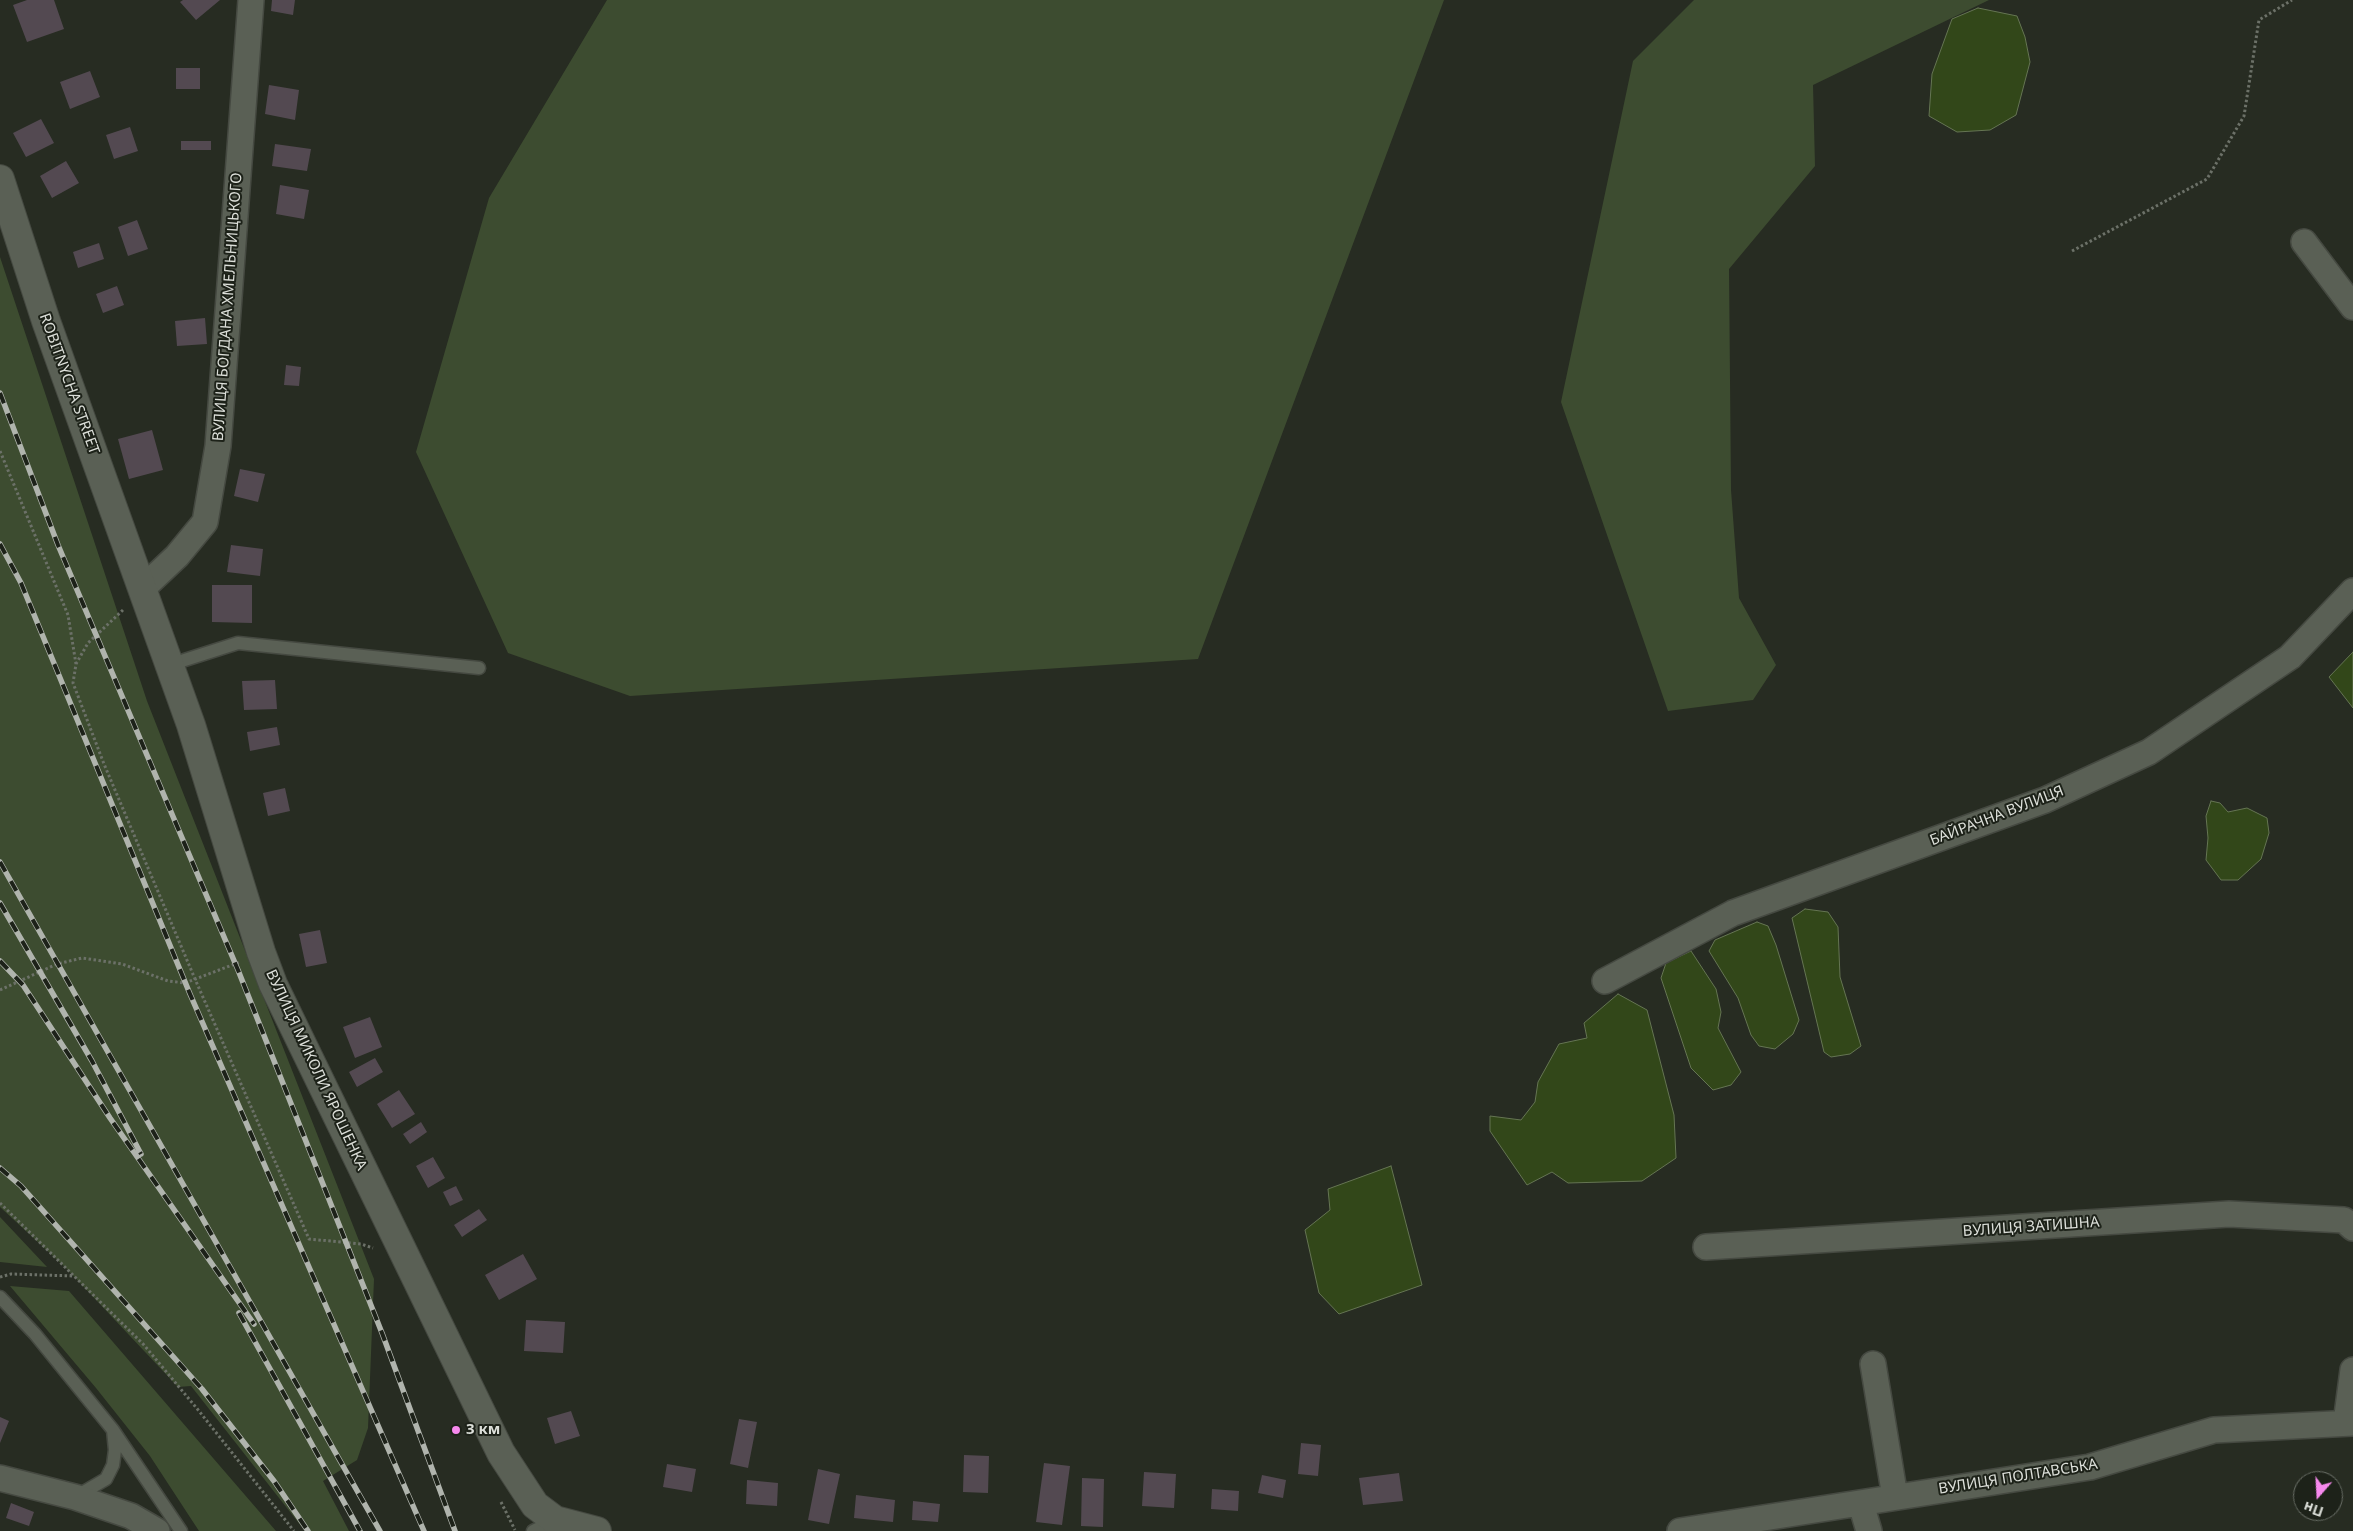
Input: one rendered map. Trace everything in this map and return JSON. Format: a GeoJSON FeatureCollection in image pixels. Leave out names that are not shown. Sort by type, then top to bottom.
{"type":"FeatureCollection","features":[{"type":"Feature","properties":{"kind":"street","name":"ВУЛИЦЯ БОГДАНА ХМЕЛЬНИЦЬКОГО"},"geometry":{"type":"LineString","coordinates":[[142,589],[177,556],[205,522],[218,446],[251,0]]}},
{"type":"Feature","properties":{"kind":"street","name":"ROBITNYCHA STREET"},"geometry":{"type":"LineString","coordinates":[[0,179],[46,321],[142,589]]}},
{"type":"Feature","properties":{"kind":"street"},"geometry":{"type":"LineString","coordinates":[[2304,242],[2353,308]]}},
{"type":"Feature","properties":{"kind":"street","name":"ВУЛИЦЯ МИКОЛИ ЯРОШЕНКА"},"geometry":{"type":"LineString","coordinates":[[142,589],[191,725],[273,984],[501,1453],[535,1504],[544,1525]]}},
{"type":"Feature","properties":{"kind":"street","name":"БАЙРАЧНА ВУЛИЦЯ"},"geometry":{"type":"LineString","coordinates":[[1605,981],[1733,913],[2045,800],[2149,752],[2290,658],[2353,591]]}},
{"type":"Feature","properties":{"kind":"street","name":"ВУЛИЦЯ ЗАТИШНА"},"geometry":{"type":"LineString","coordinates":[[1706,1248],[2229,1214],[2344,1220],[2353,1228]]}},
{"type":"Feature","properties":{"kind":"street"},"geometry":{"type":"LineString","coordinates":[[1873,1364],[1895,1497]]}},
{"type":"Feature","properties":{"kind":"street"},"geometry":{"type":"LineString","coordinates":[[2350,1423],[2353,1370]]}},
{"type":"Feature","properties":{"kind":"street","name":"ВУЛИЦЯ ПОЛТАВСЬКА"},"geometry":{"type":"LineString","coordinates":[[1680,1531],[2090,1467],[2214,1430],[2350,1423]]}},
{"type":"Feature","properties":{"kind":"street"},"geometry":{"type":"LineString","coordinates":[[0,1478],[75,1497],[131,1516],[157,1531]]}},
{"type":"Feature","properties":{"kind":"street"},"geometry":{"type":"LineString","coordinates":[[1861,1504],[1868,1531]]}},
{"type":"Feature","properties":{"kind":"street"},"geometry":{"type":"LineString","coordinates":[[544,1525],[597,1531]]}},
{"type":"Feature","properties":{"kind":"lane"},"geometry":{"type":"LineString","coordinates":[[170,665],[238,643],[480,668]]}},
{"type":"Feature","properties":{"kind":"lane"},"geometry":{"type":"LineString","coordinates":[[0,1297],[35,1334],[113,1430],[181,1531]]}},
{"type":"Feature","properties":{"kind":"lane"},"geometry":{"type":"LineString","coordinates":[[75,1497],[106,1479],[113,1465],[115,1450],[113,1430]]}},
{"type":"Feature","properties":{"kind":"path"},"geometry":{"type":"LineString","coordinates":[[2072,251],[2207,179],[2244,116],[2259,20],[2292,0]]}},
{"type":"Feature","properties":{"kind":"path"},"geometry":{"type":"LineString","coordinates":[[0,452],[68,615],[76,664],[73,683],[94,737],[195,980],[309,1239],[361,1244],[380,1250]]}},
{"type":"Feature","properties":{"kind":"path"},"geometry":{"type":"LineString","coordinates":[[76,664],[88,643],[142,589]]}},
{"type":"Feature","properties":{"kind":"path"},"geometry":{"type":"LineString","coordinates":[[0,990],[57,964],[82,958],[122,964],[168,981],[185,983],[244,960]]}},
{"type":"Feature","properties":{"kind":"path"},"geometry":{"type":"LineString","coordinates":[[0,1203],[144,1345],[199,1410],[294,1531]]}},
{"type":"Feature","properties":{"kind":"path"},"geometry":{"type":"LineString","coordinates":[[0,1277],[12,1274],[74,1276]]}},
{"type":"Feature","properties":{"kind":"path"},"geometry":{"type":"LineString","coordinates":[[500,1499],[516,1531]]}},
{"type":"Feature","properties":{"kind":"shaded area"},"geometry":{"type":"Polygon","coordinates":[[[607,0],[1444,0],[1198,659],[630,696],[508,653],[416,452],[489,198],[607,0]]]}},
{"type":"Feature","properties":{"kind":"shaded area"},"geometry":{"type":"Polygon","coordinates":[[[1694,0],[1989,0],[1813,85],[1815,166],[1729,269],[1731,490],[1739,598],[1776,665],[1753,700],[1668,711],[1561,402],[1633,61],[1694,0]]]}},
{"type":"Feature","properties":{"kind":"shaded area"},"geometry":{"type":"Polygon","coordinates":[[[1978,8],[2017,16],[2025,37],[2030,62],[2016,115],[1990,130],[1957,132],[1929,116],[1932,74],[1952,19],[1978,8]]]}},
{"type":"Feature","properties":{"kind":"shaded area"},"geometry":{"type":"Polygon","coordinates":[[[0,257],[147,701],[374,1279],[368,1428],[357,1460],[323,1481],[349,1531],[305,1531],[191,1386],[178,1387],[66,1268],[0,1207],[0,257]]]}},
{"type":"Feature","properties":{"kind":"shaded area"},"geometry":{"type":"Polygon","coordinates":[[[2353,652],[2353,708],[2329,677],[2353,652]]]}},
{"type":"Feature","properties":{"kind":"shaded area"},"geometry":{"type":"Polygon","coordinates":[[[2211,801],[2220,803],[2228,812],[2247,808],[2267,818],[2269,833],[2261,859],[2238,880],[2221,880],[2206,860],[2208,838],[2206,816],[2211,801]]]}},
{"type":"Feature","properties":{"kind":"shaded area"},"geometry":{"type":"Polygon","coordinates":[[[1805,909],[1828,912],[1838,927],[1840,977],[1861,1046],[1850,1054],[1831,1057],[1824,1052],[1792,918],[1805,909]]]}},
{"type":"Feature","properties":{"kind":"shaded area"},"geometry":{"type":"Polygon","coordinates":[[[1757,922],[1768,926],[1776,945],[1799,1020],[1793,1034],[1775,1049],[1759,1046],[1751,1035],[1738,998],[1709,951],[1715,940],[1757,922]]]}},
{"type":"Feature","properties":{"kind":"shaded area"},"geometry":{"type":"Polygon","coordinates":[[[1691,951],[1716,989],[1721,1012],[1718,1028],[1741,1072],[1731,1085],[1713,1090],[1691,1068],[1661,978],[1666,963],[1691,951]]]}},
{"type":"Feature","properties":{"kind":"shaded area"},"geometry":{"type":"Polygon","coordinates":[[[1618,994],[1647,1010],[1674,1115],[1676,1158],[1642,1181],[1568,1183],[1552,1172],[1527,1185],[1490,1131],[1490,1116],[1521,1120],[1535,1102],[1538,1082],[1559,1044],[1587,1038],[1584,1023],[1618,994]]]}},
{"type":"Feature","properties":{"kind":"shaded area"},"geometry":{"type":"Polygon","coordinates":[[[1391,1166],[1422,1285],[1339,1314],[1319,1293],[1305,1230],[1330,1210],[1328,1189],[1391,1166]]]}},
{"type":"Feature","properties":{"kind":"shaded area"},"geometry":{"type":"Polygon","coordinates":[[[0,1217],[47,1267],[0,1262],[0,1217]]]}},
{"type":"Feature","properties":{"kind":"shaded area"},"geometry":{"type":"Polygon","coordinates":[[[10,1286],[69,1291],[276,1531],[199,1531],[150,1456],[96,1388],[10,1286]]]}},
{"type":"Feature","properties":{"kind":"building"},"geometry":{"type":"Polygon","coordinates":[[[27,0],[54,0],[64,29],[27,42],[13,5],[27,0]]]}},
{"type":"Feature","properties":{"kind":"building"},"geometry":{"type":"Polygon","coordinates":[[[183,0],[220,0],[196,20],[180,2],[183,0]]]}},
{"type":"Feature","properties":{"kind":"building"},"geometry":{"type":"Polygon","coordinates":[[[272,0],[295,0],[293,15],[271,11],[272,0]]]}},
{"type":"Feature","properties":{"kind":"building"},"geometry":{"type":"Polygon","coordinates":[[[176,68],[200,68],[200,89],[176,89],[176,68]]]}},
{"type":"Feature","properties":{"kind":"building"},"geometry":{"type":"Polygon","coordinates":[[[90,71],[100,97],[70,109],[60,82],[90,71]]]}},
{"type":"Feature","properties":{"kind":"building"},"geometry":{"type":"Polygon","coordinates":[[[269,85],[299,90],[295,120],[265,114],[269,85]]]}},
{"type":"Feature","properties":{"kind":"building"},"geometry":{"type":"Polygon","coordinates":[[[41,119],[54,143],[26,157],[13,133],[41,119]]]}},
{"type":"Feature","properties":{"kind":"building"},"geometry":{"type":"Polygon","coordinates":[[[130,127],[138,151],[114,159],[106,135],[130,127]]]}},
{"type":"Feature","properties":{"kind":"building"},"geometry":{"type":"Polygon","coordinates":[[[181,141],[211,141],[211,150],[181,150],[181,141]]]}},
{"type":"Feature","properties":{"kind":"building"},"geometry":{"type":"Polygon","coordinates":[[[275,144],[311,149],[307,171],[272,166],[275,144]]]}},
{"type":"Feature","properties":{"kind":"building"},"geometry":{"type":"Polygon","coordinates":[[[66,161],[79,183],[52,198],[40,176],[66,161]]]}},
{"type":"Feature","properties":{"kind":"building"},"geometry":{"type":"Polygon","coordinates":[[[280,185],[309,190],[304,219],[276,214],[280,185]]]}},
{"type":"Feature","properties":{"kind":"building"},"geometry":{"type":"Polygon","coordinates":[[[137,220],[148,249],[128,256],[118,227],[137,220]]]}},
{"type":"Feature","properties":{"kind":"building"},"geometry":{"type":"Polygon","coordinates":[[[99,243],[104,259],[78,268],[73,252],[99,243]]]}},
{"type":"Feature","properties":{"kind":"building"},"geometry":{"type":"Polygon","coordinates":[[[117,286],[124,305],[103,313],[96,294],[117,286]]]}},
{"type":"Feature","properties":{"kind":"building"},"geometry":{"type":"Polygon","coordinates":[[[205,318],[207,344],[177,346],[175,321],[205,318]]]}},
{"type":"Feature","properties":{"kind":"building"},"geometry":{"type":"Polygon","coordinates":[[[286,365],[301,367],[299,386],[284,385],[286,365]]]}},
{"type":"Feature","properties":{"kind":"building"},"geometry":{"type":"Polygon","coordinates":[[[152,430],[163,470],[129,479],[118,439],[152,430]]]}},
{"type":"Feature","properties":{"kind":"building"},"geometry":{"type":"Polygon","coordinates":[[[240,469],[265,474],[258,502],[234,496],[240,469]]]}},
{"type":"Feature","properties":{"kind":"building"},"geometry":{"type":"Polygon","coordinates":[[[231,545],[263,549],[260,576],[227,572],[231,545]]]}},
{"type":"Feature","properties":{"kind":"building"},"geometry":{"type":"Polygon","coordinates":[[[212,585],[252,585],[252,623],[212,622],[212,585]]]}},
{"type":"Feature","properties":{"kind":"building"},"geometry":{"type":"Polygon","coordinates":[[[275,680],[277,709],[244,710],[242,681],[275,680]]]}},
{"type":"Feature","properties":{"kind":"building"},"geometry":{"type":"Polygon","coordinates":[[[277,727],[280,745],[250,751],[247,732],[277,727]]]}},
{"type":"Feature","properties":{"kind":"building"},"geometry":{"type":"Polygon","coordinates":[[[285,788],[290,811],[268,816],[263,793],[285,788]]]}},
{"type":"Feature","properties":{"kind":"building"},"geometry":{"type":"Polygon","coordinates":[[[320,930],[327,963],[306,967],[299,934],[320,930]]]}},
{"type":"Feature","properties":{"kind":"building"},"geometry":{"type":"Polygon","coordinates":[[[370,1017],[382,1047],[355,1058],[343,1027],[370,1017]]]}},
{"type":"Feature","properties":{"kind":"building"},"geometry":{"type":"Polygon","coordinates":[[[375,1058],[383,1072],[357,1087],[349,1072],[375,1058]]]}},
{"type":"Feature","properties":{"kind":"building"},"geometry":{"type":"Polygon","coordinates":[[[399,1090],[415,1114],[392,1128],[377,1104],[399,1090]]]}},
{"type":"Feature","properties":{"kind":"building"},"geometry":{"type":"Polygon","coordinates":[[[421,1122],[427,1132],[410,1144],[403,1134],[421,1122]]]}},
{"type":"Feature","properties":{"kind":"building"},"geometry":{"type":"Polygon","coordinates":[[[433,1157],[445,1178],[428,1188],[416,1166],[433,1157]]]}},
{"type":"Feature","properties":{"kind":"building"},"geometry":{"type":"Polygon","coordinates":[[[456,1186],[463,1200],[450,1206],[443,1192],[456,1186]]]}},
{"type":"Feature","properties":{"kind":"building"},"geometry":{"type":"Polygon","coordinates":[[[479,1209],[487,1220],[462,1237],[454,1225],[479,1209]]]}},
{"type":"Feature","properties":{"kind":"building"},"geometry":{"type":"Polygon","coordinates":[[[523,1254],[537,1279],[499,1300],[485,1275],[523,1254]]]}},
{"type":"Feature","properties":{"kind":"building"},"geometry":{"type":"Polygon","coordinates":[[[526,1320],[565,1322],[563,1353],[524,1351],[526,1320]]]}},
{"type":"Feature","properties":{"kind":"building"},"geometry":{"type":"Polygon","coordinates":[[[571,1411],[580,1436],[555,1444],[547,1418],[571,1411]]]}},
{"type":"Feature","properties":{"kind":"building"},"geometry":{"type":"Polygon","coordinates":[[[0,1417],[9,1421],[0,1443],[0,1417]]]}},
{"type":"Feature","properties":{"kind":"building"},"geometry":{"type":"Polygon","coordinates":[[[739,1419],[757,1422],[748,1468],[730,1464],[739,1419]]]}},
{"type":"Feature","properties":{"kind":"building"},"geometry":{"type":"Polygon","coordinates":[[[1301,1443],[1321,1445],[1318,1476],[1298,1474],[1301,1443]]]}},
{"type":"Feature","properties":{"kind":"building"},"geometry":{"type":"Polygon","coordinates":[[[964,1455],[989,1456],[988,1493],[963,1492],[964,1455]]]}},
{"type":"Feature","properties":{"kind":"building"},"geometry":{"type":"Polygon","coordinates":[[[1044,1463],[1070,1466],[1062,1525],[1036,1522],[1044,1463]]]}},
{"type":"Feature","properties":{"kind":"building"},"geometry":{"type":"Polygon","coordinates":[[[667,1464],[696,1469],[692,1492],[663,1487],[667,1464]]]}},
{"type":"Feature","properties":{"kind":"building"},"geometry":{"type":"Polygon","coordinates":[[[818,1469],[840,1474],[829,1524],[808,1520],[818,1469]]]}},
{"type":"Feature","properties":{"kind":"building"},"geometry":{"type":"Polygon","coordinates":[[[1144,1472],[1176,1474],[1174,1508],[1142,1506],[1144,1472]]]}},
{"type":"Feature","properties":{"kind":"building"},"geometry":{"type":"Polygon","coordinates":[[[1399,1473],[1403,1501],[1363,1505],[1359,1478],[1399,1473]]]}},
{"type":"Feature","properties":{"kind":"building"},"geometry":{"type":"Polygon","coordinates":[[[1262,1475],[1286,1480],[1283,1498],[1258,1493],[1262,1475]]]}},
{"type":"Feature","properties":{"kind":"building"},"geometry":{"type":"Polygon","coordinates":[[[1082,1478],[1104,1479],[1103,1527],[1081,1526],[1082,1478]]]}},
{"type":"Feature","properties":{"kind":"building"},"geometry":{"type":"Polygon","coordinates":[[[747,1480],[778,1483],[777,1506],[746,1504],[747,1480]]]}},
{"type":"Feature","properties":{"kind":"building"},"geometry":{"type":"Polygon","coordinates":[[[1212,1489],[1239,1491],[1238,1511],[1211,1509],[1212,1489]]]}},
{"type":"Feature","properties":{"kind":"building"},"geometry":{"type":"Polygon","coordinates":[[[856,1495],[895,1500],[893,1522],[854,1518],[856,1495]]]}},
{"type":"Feature","properties":{"kind":"building"},"geometry":{"type":"Polygon","coordinates":[[[913,1501],[940,1504],[938,1522],[912,1520],[913,1501]]]}},
{"type":"Feature","properties":{"kind":"building"},"geometry":{"type":"Polygon","coordinates":[[[11,1503],[34,1512],[29,1526],[6,1518],[11,1503]]]}},
{"type":"Feature","properties":{"kind":"railway"},"geometry":{"type":"LineString","coordinates":[[0,393],[58,545],[238,970],[382,1333],[455,1531]]}},
{"type":"Feature","properties":{"kind":"railway"},"geometry":{"type":"LineString","coordinates":[[0,544],[21,583],[190,994],[424,1531]]}},
{"type":"Feature","properties":{"kind":"railway"},"geometry":{"type":"LineString","coordinates":[[0,862],[380,1531]]}},
{"type":"Feature","properties":{"kind":"railway"},"geometry":{"type":"LineString","coordinates":[[0,903],[92,1061],[141,1154]]}},
{"type":"Feature","properties":{"kind":"railway"},"geometry":{"type":"LineString","coordinates":[[0,961],[23,985],[110,1118],[254,1324]]}},
{"type":"Feature","properties":{"kind":"railway"},"geometry":{"type":"LineString","coordinates":[[0,1168],[21,1186],[202,1389],[274,1481],[308,1531]]}},
{"type":"Feature","properties":{"kind":"railway"},"geometry":{"type":"LineString","coordinates":[[239,1313],[360,1531]]}},
{"type":"Feature","properties":{"kind":"place","name":"3 км"},"geometry":{"type":"Point","coordinates":[456,1430]}}]}
